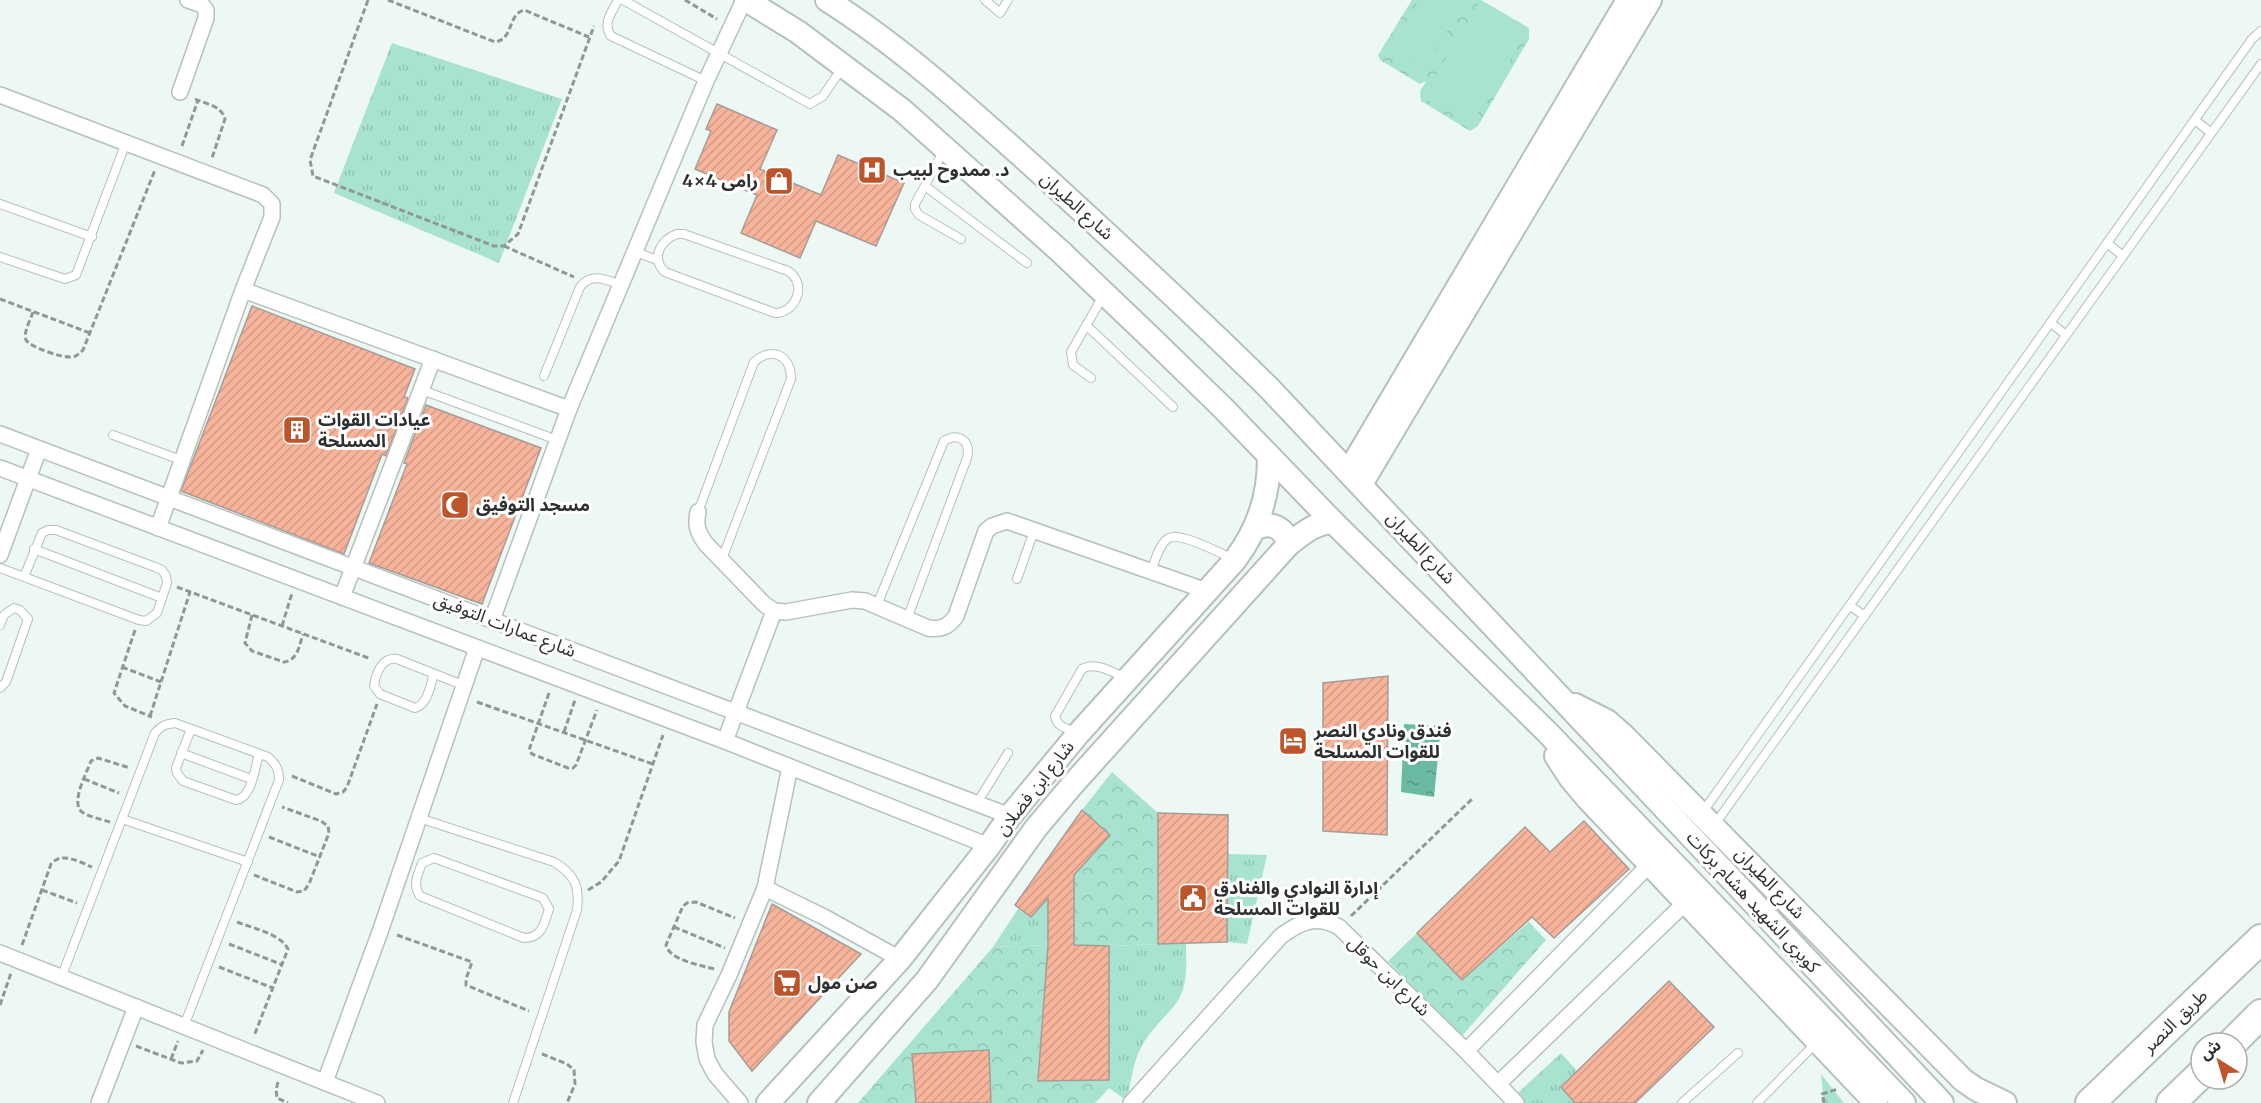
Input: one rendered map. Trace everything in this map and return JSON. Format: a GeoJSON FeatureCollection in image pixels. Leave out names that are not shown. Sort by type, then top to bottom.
{"type":"FeatureCollection","features":[{"type":"Feature","properties":{"kind":"highway","name":"طريق النصر"},"geometry":{"type":"LineString","coordinates":[[2099,1094],[2261,939]]}},
{"type":"Feature","properties":{"kind":"highway"},"geometry":{"type":"LineString","coordinates":[[2244,1031],[2261,1014]]}},
{"type":"Feature","properties":{"kind":"highway"},"geometry":{"type":"LineString","coordinates":[[2171,1103],[2189,1086]]}},
{"type":"Feature","properties":{"kind":"main road"},"geometry":{"type":"LineString","coordinates":[[745,0],[798,32],[903,110],[1060,252],[1223,408],[1269,458],[1547,732],[1557,758],[1571,779],[1817,1042],[1881,1093]]}},
{"type":"Feature","properties":{"kind":"main road","name":"شارع الطيران"},"geometry":{"type":"LineString","coordinates":[[827,0],[921,67],[976,114],[1169,290],[1269,388],[1565,702],[1587,709],[1607,721],[1624,736],[1979,1096],[2005,1103]]}},
{"type":"Feature","properties":{"kind":"main road"},"geometry":{"type":"LineString","coordinates":[[1614,42],[1628,0]]}},
{"type":"Feature","properties":{"kind":"main road"},"geometry":{"type":"LineString","coordinates":[[1355,478],[1614,42],[1650,0]]}},
{"type":"Feature","properties":{"kind":"main road","name":"شارع ابن فضلان"},"geometry":{"type":"LineString","coordinates":[[768,1103],[900,959],[1010,816],[1077,734],[1235,560],[1255,529],[1266,494],[1269,458]]}},
{"type":"Feature","properties":{"kind":"main road","name":"شارع ابن فضلان"},"geometry":{"type":"LineString","coordinates":[[819,1103],[927,981],[1036,828],[1073,784],[1288,545],[1308,529],[1320,523],[1333,522]]}},
{"type":"Feature","properties":{"kind":"main road"},"geometry":{"type":"LineString","coordinates":[[1255,529],[1265,525],[1276,526],[1285,534],[1288,545]]}},
{"type":"Feature","properties":{"kind":"main road","name":"كوبرى الشهيد هشام بركات"},"geometry":{"type":"LineString","coordinates":[[1565,702],[1942,1103]]}},
{"type":"Feature","properties":{"kind":"main road","name":"كوبرى الشهيد هشام بركات"},"geometry":{"type":"LineString","coordinates":[[1547,732],[1881,1093],[1904,1103]]}},
{"type":"Feature","properties":{"kind":"main road"},"geometry":{"type":"LineString","coordinates":[[2072,1103],[2099,1094]]}},
{"type":"Feature","properties":{"kind":"street"},"geometry":{"type":"LineString","coordinates":[[180,92],[206,18],[208,5],[188,0]]}},
{"type":"Feature","properties":{"kind":"street"},"geometry":{"type":"LineString","coordinates":[[492,620],[568,409],[718,53],[745,0]]}},
{"type":"Feature","properties":{"kind":"street"},"geometry":{"type":"LineString","coordinates":[[0,95],[125,145],[263,195],[272,204],[272,217],[243,290],[158,528]]}},
{"type":"Feature","properties":{"kind":"street"},"geometry":{"type":"LineString","coordinates":[[243,290],[568,409]]}},
{"type":"Feature","properties":{"kind":"street"},"geometry":{"type":"LineString","coordinates":[[342,597],[433,359]]}},
{"type":"Feature","properties":{"kind":"street","name":"شارع عمارات التوفيق"},"geometry":{"type":"LineString","coordinates":[[0,434],[1010,816]]}},
{"type":"Feature","properties":{"kind":"street"},"geometry":{"type":"LineString","coordinates":[[0,555],[39,449]]}},
{"type":"Feature","properties":{"kind":"street","name":"شارع عمارات التوفيق"},"geometry":{"type":"LineString","coordinates":[[0,468],[724,741],[989,846]]}},
{"type":"Feature","properties":{"kind":"street"},"geometry":{"type":"LineString","coordinates":[[698,512],[696,523],[698,533],[764,604],[774,611],[786,612],[852,600],[865,601],[928,628],[939,629],[949,625],[956,616],[986,531],[992,526],[1007,521],[1207,591]]}},
{"type":"Feature","properties":{"kind":"street"},"geometry":{"type":"LineString","coordinates":[[724,741],[774,611]]}},
{"type":"Feature","properties":{"kind":"street"},"geometry":{"type":"LineString","coordinates":[[325,1082],[381,929],[477,648]]}},
{"type":"Feature","properties":{"kind":"street"},"geometry":{"type":"LineString","coordinates":[[740,1103],[715,1074],[707,1059],[704,1042],[705,1025],[729,975],[765,888],[790,767]]}},
{"type":"Feature","properties":{"kind":"street"},"geometry":{"type":"LineString","coordinates":[[1466,1052],[1650,864]]}},
{"type":"Feature","properties":{"kind":"street"},"geometry":{"type":"LineString","coordinates":[[765,888],[900,959]]}},
{"type":"Feature","properties":{"kind":"street"},"geometry":{"type":"LineString","coordinates":[[1498,1084],[1686,902]]}},
{"type":"Feature","properties":{"kind":"street","name":"شارع ابن حوقل"},"geometry":{"type":"LineString","coordinates":[[1131,1103],[1281,936],[1298,923],[1314,919],[1339,927],[1516,1103]]}},
{"type":"Feature","properties":{"kind":"street"},"geometry":{"type":"LineString","coordinates":[[5,957],[377,1103]]}},
{"type":"Feature","properties":{"kind":"street"},"geometry":{"type":"LineString","coordinates":[[99,1103],[136,1007]]}},
{"type":"Feature","properties":{"kind":"lane"},"geometry":{"type":"LineString","coordinates":[[618,0],[607,23],[611,36],[706,81]]}},
{"type":"Feature","properties":{"kind":"lane"},"geometry":{"type":"LineString","coordinates":[[623,0],[810,104],[823,96],[844,65]]}},
{"type":"Feature","properties":{"kind":"lane"},"geometry":{"type":"LineString","coordinates":[[985,0],[1000,13],[1008,0]]}},
{"type":"Feature","properties":{"kind":"lane"},"geometry":{"type":"LineString","coordinates":[[1708,820],[1850,606],[2252,39],[2261,31]]}},
{"type":"Feature","properties":{"kind":"lane"},"geometry":{"type":"LineString","coordinates":[[1708,820],[1865,616],[2261,64]]}},
{"type":"Feature","properties":{"kind":"lane"},"geometry":{"type":"LineString","coordinates":[[2195,120],[2211,133]]}},
{"type":"Feature","properties":{"kind":"lane"},"geometry":{"type":"LineString","coordinates":[[0,257],[59,277],[71,278],[80,269],[125,145]]}},
{"type":"Feature","properties":{"kind":"lane"},"geometry":{"type":"LineString","coordinates":[[945,148],[915,204],[915,209],[919,215],[961,239]]}},
{"type":"Feature","properties":{"kind":"lane"},"geometry":{"type":"LineString","coordinates":[[925,186],[1027,263]]}},
{"type":"Feature","properties":{"kind":"lane"},"geometry":{"type":"LineString","coordinates":[[0,204],[92,237]]}},
{"type":"Feature","properties":{"kind":"lane"},"geometry":{"type":"LineString","coordinates":[[636,252],[657,260],[665,272],[775,313],[782,313],[789,309],[799,288],[794,275],[788,271],[684,234],[669,237],[663,243],[657,260]]}},
{"type":"Feature","properties":{"kind":"lane"},"geometry":{"type":"LineString","coordinates":[[2107,243],[2123,256]]}},
{"type":"Feature","properties":{"kind":"lane"},"geometry":{"type":"LineString","coordinates":[[544,376],[584,281],[597,277],[621,285]]}},
{"type":"Feature","properties":{"kind":"lane"},"geometry":{"type":"LineString","coordinates":[[1091,378],[1073,365],[1070,358],[1071,352],[1103,295]]}},
{"type":"Feature","properties":{"kind":"lane"},"geometry":{"type":"LineString","coordinates":[[2050,323],[2066,335]]}},
{"type":"Feature","properties":{"kind":"lane"},"geometry":{"type":"LineString","coordinates":[[1086,325],[1173,407]]}},
{"type":"Feature","properties":{"kind":"lane"},"geometry":{"type":"LineString","coordinates":[[698,512],[754,362],[770,353],[779,355],[791,369],[790,379],[722,559]]}},
{"type":"Feature","properties":{"kind":"lane"},"geometry":{"type":"LineString","coordinates":[[422,390],[557,440]]}},
{"type":"Feature","properties":{"kind":"lane"},"geometry":{"type":"LineString","coordinates":[[113,435],[181,460]]}},
{"type":"Feature","properties":{"kind":"lane"},"geometry":{"type":"LineString","coordinates":[[877,605],[944,441],[951,436],[959,436],[966,442],[969,449],[967,458],[906,619]]}},
{"type":"Feature","properties":{"kind":"lane"},"geometry":{"type":"LineString","coordinates":[[0,568],[146,621],[157,613],[167,583],[162,570],[156,567],[56,530],[42,533],[24,576]]}},
{"type":"Feature","properties":{"kind":"lane"},"geometry":{"type":"LineString","coordinates":[[1017,579],[1034,531]]}},
{"type":"Feature","properties":{"kind":"lane"},"geometry":{"type":"LineString","coordinates":[[1151,571],[1163,544],[1170,538],[1176,537],[1185,538],[1235,560]]}},
{"type":"Feature","properties":{"kind":"lane"},"geometry":{"type":"LineString","coordinates":[[34,549],[162,598]]}},
{"type":"Feature","properties":{"kind":"lane"},"geometry":{"type":"LineString","coordinates":[[1850,606],[1865,616]]}},
{"type":"Feature","properties":{"kind":"lane"},"geometry":{"type":"LineString","coordinates":[[0,625],[4,615],[14,609],[20,610],[28,619],[6,682],[0,688]]}},
{"type":"Feature","properties":{"kind":"lane"},"geometry":{"type":"LineString","coordinates":[[434,674],[426,700],[415,708],[380,694],[374,686],[382,663],[391,658],[434,674],[463,691]]}},
{"type":"Feature","properties":{"kind":"lane"},"geometry":{"type":"LineString","coordinates":[[1077,734],[1060,726],[1056,722],[1056,716],[1082,669],[1088,665],[1095,665],[1127,678]]}},
{"type":"Feature","properties":{"kind":"lane"},"geometry":{"type":"LineString","coordinates":[[61,978],[155,733],[160,727],[167,723],[175,723],[259,753],[275,763],[279,771],[279,780],[184,1026]]}},
{"type":"Feature","properties":{"kind":"lane"},"geometry":{"type":"LineString","coordinates":[[190,729],[176,768],[183,782],[236,800],[244,797],[259,753]]}},
{"type":"Feature","properties":{"kind":"lane"},"geometry":{"type":"LineString","coordinates":[[181,753],[251,779]]}},
{"type":"Feature","properties":{"kind":"lane"},"geometry":{"type":"LineString","coordinates":[[977,803],[1008,753]]}},
{"type":"Feature","properties":{"kind":"lane"},"geometry":{"type":"LineString","coordinates":[[419,818],[554,862],[566,870],[575,881],[579,896],[578,910],[513,1103]]}},
{"type":"Feature","properties":{"kind":"lane"},"geometry":{"type":"LineString","coordinates":[[121,822],[248,862]]}},
{"type":"Feature","properties":{"kind":"lane"},"geometry":{"type":"LineString","coordinates":[[427,859],[441,859],[543,898],[549,909],[541,931],[531,938],[524,938],[420,896],[415,883],[418,874],[422,863],[427,859]]}},
{"type":"Feature","properties":{"kind":"lane"},"geometry":{"type":"LineString","coordinates":[[402,868],[418,874]]}},
{"type":"Feature","properties":{"kind":"lane"},"geometry":{"type":"LineString","coordinates":[[1757,1103],[1817,1042]]}},
{"type":"Feature","properties":{"kind":"lane"},"geometry":{"type":"LineString","coordinates":[[1682,1103],[1738,1053]]}},
{"type":"Feature","properties":{"kind":"path"},"geometry":{"type":"LineString","coordinates":[[368,0],[310,160],[313,176],[494,246],[504,246],[584,281]]}},
{"type":"Feature","properties":{"kind":"path"},"geometry":{"type":"LineString","coordinates":[[388,0],[495,42],[507,37],[515,16],[524,10],[589,38]]}},
{"type":"Feature","properties":{"kind":"path"},"geometry":{"type":"LineString","coordinates":[[685,0],[730,28]]}},
{"type":"Feature","properties":{"kind":"path"},"geometry":{"type":"LineString","coordinates":[[504,246],[518,234],[601,6],[613,10]]}},
{"type":"Feature","properties":{"kind":"path"},"geometry":{"type":"LineString","coordinates":[[180,92],[219,109],[225,119],[206,174]]}},
{"type":"Feature","properties":{"kind":"path"},"geometry":{"type":"LineString","coordinates":[[176,163],[198,100]]}},
{"type":"Feature","properties":{"kind":"path"},"geometry":{"type":"LineString","coordinates":[[33,312],[25,334],[31,346],[64,357],[72,357],[83,350],[160,157]]}},
{"type":"Feature","properties":{"kind":"path"},"geometry":{"type":"LineString","coordinates":[[0,299],[90,333]]}},
{"type":"Feature","properties":{"kind":"path"},"geometry":{"type":"LineString","coordinates":[[282,626],[296,580]]}},
{"type":"Feature","properties":{"kind":"path"},"geometry":{"type":"LineString","coordinates":[[167,583],[382,663]]}},
{"type":"Feature","properties":{"kind":"path"},"geometry":{"type":"LineString","coordinates":[[150,716],[191,592]]}},
{"type":"Feature","properties":{"kind":"path"},"geometry":{"type":"LineString","coordinates":[[252,615],[245,644],[252,651],[284,662],[289,661],[297,654],[303,634]]}},
{"type":"Feature","properties":{"kind":"path"},"geometry":{"type":"LineString","coordinates":[[139,620],[114,693],[125,706],[167,723]]}},
{"type":"Feature","properties":{"kind":"path"},"geometry":{"type":"LineString","coordinates":[[122,667],[161,682]]}},
{"type":"Feature","properties":{"kind":"path"},"geometry":{"type":"LineString","coordinates":[[555,677],[530,745],[532,754],[568,768],[576,765],[603,695]]}},
{"type":"Feature","properties":{"kind":"path"},"geometry":{"type":"LineString","coordinates":[[564,732],[580,687]]}},
{"type":"Feature","properties":{"kind":"path"},"geometry":{"type":"LineString","coordinates":[[463,691],[538,723],[653,764]]}},
{"type":"Feature","properties":{"kind":"path"},"geometry":{"type":"LineString","coordinates":[[279,771],[336,794],[343,792],[347,787],[380,694]]}},
{"type":"Feature","properties":{"kind":"path"},"geometry":{"type":"LineString","coordinates":[[579,896],[601,882],[619,861],[668,720]]}},
{"type":"Feature","properties":{"kind":"path"},"geometry":{"type":"LineString","coordinates":[[121,822],[82,812],[79,809],[77,799],[91,761],[98,758],[141,771]]}},
{"type":"Feature","properties":{"kind":"path"},"geometry":{"type":"LineString","coordinates":[[84,779],[131,797]]}},
{"type":"Feature","properties":{"kind":"path"},"geometry":{"type":"LineString","coordinates":[[1339,927],[1472,799]]}},
{"type":"Feature","properties":{"kind":"path"},"geometry":{"type":"LineString","coordinates":[[244,871],[297,892],[304,891],[320,857],[329,833],[328,826],[321,821],[270,803]]}},
{"type":"Feature","properties":{"kind":"path"},"geometry":{"type":"LineString","coordinates":[[259,834],[320,857]]}},
{"type":"Feature","properties":{"kind":"path"},"geometry":{"type":"LineString","coordinates":[[0,1005],[5,957],[42,890],[51,864],[63,857],[102,870]]}},
{"type":"Feature","properties":{"kind":"path"},"geometry":{"type":"LineString","coordinates":[[42,890],[88,908]]}},
{"type":"Feature","properties":{"kind":"path"},"geometry":{"type":"LineString","coordinates":[[729,975],[669,952],[666,945],[683,906],[691,901],[750,924]]}},
{"type":"Feature","properties":{"kind":"path"},"geometry":{"type":"LineString","coordinates":[[227,918],[285,943],[287,954],[248,1052]]}},
{"type":"Feature","properties":{"kind":"path"},"geometry":{"type":"LineString","coordinates":[[674,927],[738,953]]}},
{"type":"Feature","properties":{"kind":"path"},"geometry":{"type":"LineString","coordinates":[[381,929],[472,962],[466,985],[543,1017]]}},
{"type":"Feature","properties":{"kind":"path"},"geometry":{"type":"LineString","coordinates":[[219,940],[283,965]]}},
{"type":"Feature","properties":{"kind":"path"},"geometry":{"type":"LineString","coordinates":[[209,963],[273,988]]}},
{"type":"Feature","properties":{"kind":"path"},"geometry":{"type":"LineString","coordinates":[[123,1041],[189,1064],[197,1061],[208,1036]]}},
{"type":"Feature","properties":{"kind":"path"},"geometry":{"type":"LineString","coordinates":[[532,1050],[567,1064],[574,1070],[575,1084],[567,1103]]}},
{"type":"Feature","properties":{"kind":"path"},"geometry":{"type":"LineString","coordinates":[[284,1066],[275,1095],[288,1103]]}},
{"type":"Feature","properties":{"kind":"green space"},"geometry":{"type":"Polygon","coordinates":[[[1412,0],[1481,0],[1529,28],[1529,39],[1478,126],[1470,131],[1421,101],[1420,92],[1426,81],[1420,84],[1380,60],[1378,55],[1412,0]]]}},
{"type":"Feature","properties":{"kind":"green space"},"geometry":{"type":"Polygon","coordinates":[[[1419,0],[1456,0],[1464,4],[1424,69],[1390,48],[1419,0]]]}},
{"type":"Feature","properties":{"kind":"green space"},"geometry":{"type":"Polygon","coordinates":[[[1479,2],[1527,30],[1471,125],[1423,97],[1479,2]]]}},
{"type":"Feature","properties":{"kind":"green space"},"geometry":{"type":"Polygon","coordinates":[[[392,43],[562,99],[499,263],[334,193],[392,43]]]}},
{"type":"Feature","properties":{"kind":"green space"},"geometry":{"type":"Polygon","coordinates":[[[1112,772],[1158,813],[1158,944],[1074,945],[1074,875],[1110,835],[1082,810],[1112,772]]]}},
{"type":"Feature","properties":{"kind":"green space"},"geometry":{"type":"Polygon","coordinates":[[[1228,854],[1267,855],[1247,944],[1227,942],[1228,854]]]}},
{"type":"Feature","properties":{"kind":"green space"},"geometry":{"type":"Polygon","coordinates":[[[1048,898],[1048,945],[993,947],[1018,909],[1031,917],[1048,898]]]}},
{"type":"Feature","properties":{"kind":"green space"},"geometry":{"type":"Polygon","coordinates":[[[1529,922],[1546,940],[1461,1037],[1388,961],[1417,933],[1462,980],[1529,922]]]}},
{"type":"Feature","properties":{"kind":"green space"},"geometry":{"type":"Polygon","coordinates":[[[1186,943],[1186,976],[1182,992],[1174,1006],[1140,1049],[1127,1101],[1109,1088],[1109,946],[1186,943]]]}},
{"type":"Feature","properties":{"kind":"green space"},"geometry":{"type":"Polygon","coordinates":[[[1048,945],[1038,1081],[1109,1080],[1109,1088],[1095,1103],[991,1103],[988,1050],[912,1054],[916,1103],[858,1103],[993,947],[1048,945]]]}},
{"type":"Feature","properties":{"kind":"green space"},"geometry":{"type":"Polygon","coordinates":[[[1561,1053],[1578,1072],[1561,1087],[1575,1103],[1507,1103],[1561,1053]]]}},
{"type":"Feature","properties":{"kind":"green space"},"geometry":{"type":"Polygon","coordinates":[[[1821,1074],[1844,1103],[1824,1103],[1821,1074]]]}},
{"type":"Feature","properties":{"kind":"water"},"geometry":{"type":"Polygon","coordinates":[[[1404,724],[1441,726],[1434,797],[1401,792],[1404,724]]]}},
{"type":"Feature","properties":{"kind":"building"},"geometry":{"type":"Polygon","coordinates":[[[717,104],[777,130],[760,169],[821,195],[838,155],[904,183],[876,246],[816,221],[800,258],[741,233],[757,195],[695,169],[711,131],[706,129],[717,104]]]}},
{"type":"Feature","properties":{"kind":"building","name":"عيادات القوات المسلحة"},"geometry":{"type":"Polygon","coordinates":[[[252,306],[415,369],[404,397],[408,398],[386,456],[382,454],[344,554],[181,491],[252,306]]]}},
{"type":"Feature","properties":{"kind":"building","name":"مسجد التوفيق"},"geometry":{"type":"Polygon","coordinates":[[[426,405],[541,448],[482,604],[369,563],[407,464],[404,463],[426,405]]]}},
{"type":"Feature","properties":{"kind":"building","name":"فندق ونادي النصر للقوات المسلحة"},"geometry":{"type":"Polygon","coordinates":[[[1388,676],[1387,835],[1323,831],[1323,683],[1388,676]]]}},
{"type":"Feature","properties":{"kind":"building"},"geometry":{"type":"Polygon","coordinates":[[[1082,810],[1110,835],[1074,875],[1074,945],[1109,946],[1109,1080],[1038,1081],[1048,945],[1048,898],[1031,917],[1015,905],[1082,810]]]}},
{"type":"Feature","properties":{"kind":"building","name":"إدارة النوادي والفنادق للقوات المسلحة"},"geometry":{"type":"Polygon","coordinates":[[[1158,813],[1228,815],[1227,942],[1158,944],[1158,813]]]}},
{"type":"Feature","properties":{"kind":"building"},"geometry":{"type":"Polygon","coordinates":[[[1584,821],[1629,869],[1554,938],[1532,917],[1462,980],[1417,933],[1525,827],[1550,852],[1584,821]]]}},
{"type":"Feature","properties":{"kind":"building","name":"صن مول"},"geometry":{"type":"Polygon","coordinates":[[[772,904],[861,954],[752,1071],[729,1041],[729,1012],[772,904]]]}},
{"type":"Feature","properties":{"kind":"building"},"geometry":{"type":"Polygon","coordinates":[[[1669,981],[1714,1027],[1635,1103],[1575,1103],[1561,1087],[1669,981]]]}},
{"type":"Feature","properties":{"kind":"building"},"geometry":{"type":"Polygon","coordinates":[[[989,1050],[991,1103],[916,1103],[912,1054],[989,1050]]]}},
{"type":"Feature","properties":{"kind":"place","name":"د. ممدوح لبيب"},"geometry":{"type":"Point","coordinates":[872,170]}},
{"type":"Feature","properties":{"kind":"place","name":"رامى 4×4"},"geometry":{"type":"Point","coordinates":[779,181]}},
{"type":"Feature","properties":{"kind":"place","name":"عيادات القوات المسلحة"},"geometry":{"type":"Point","coordinates":[297,430]}},
{"type":"Feature","properties":{"kind":"place","name":"مسجد التوفيق"},"geometry":{"type":"Point","coordinates":[455,505]}},
{"type":"Feature","properties":{"kind":"place","name":"فندق ونادي النصر للقوات المسلحة"},"geometry":{"type":"Point","coordinates":[1293,741]}},
{"type":"Feature","properties":{"kind":"place","name":"إدارة النوادي والفنادق للقوات المسلحة"},"geometry":{"type":"Point","coordinates":[1193,898]}},
{"type":"Feature","properties":{"kind":"place","name":"صن مول"},"geometry":{"type":"Point","coordinates":[787,983]}}]}
